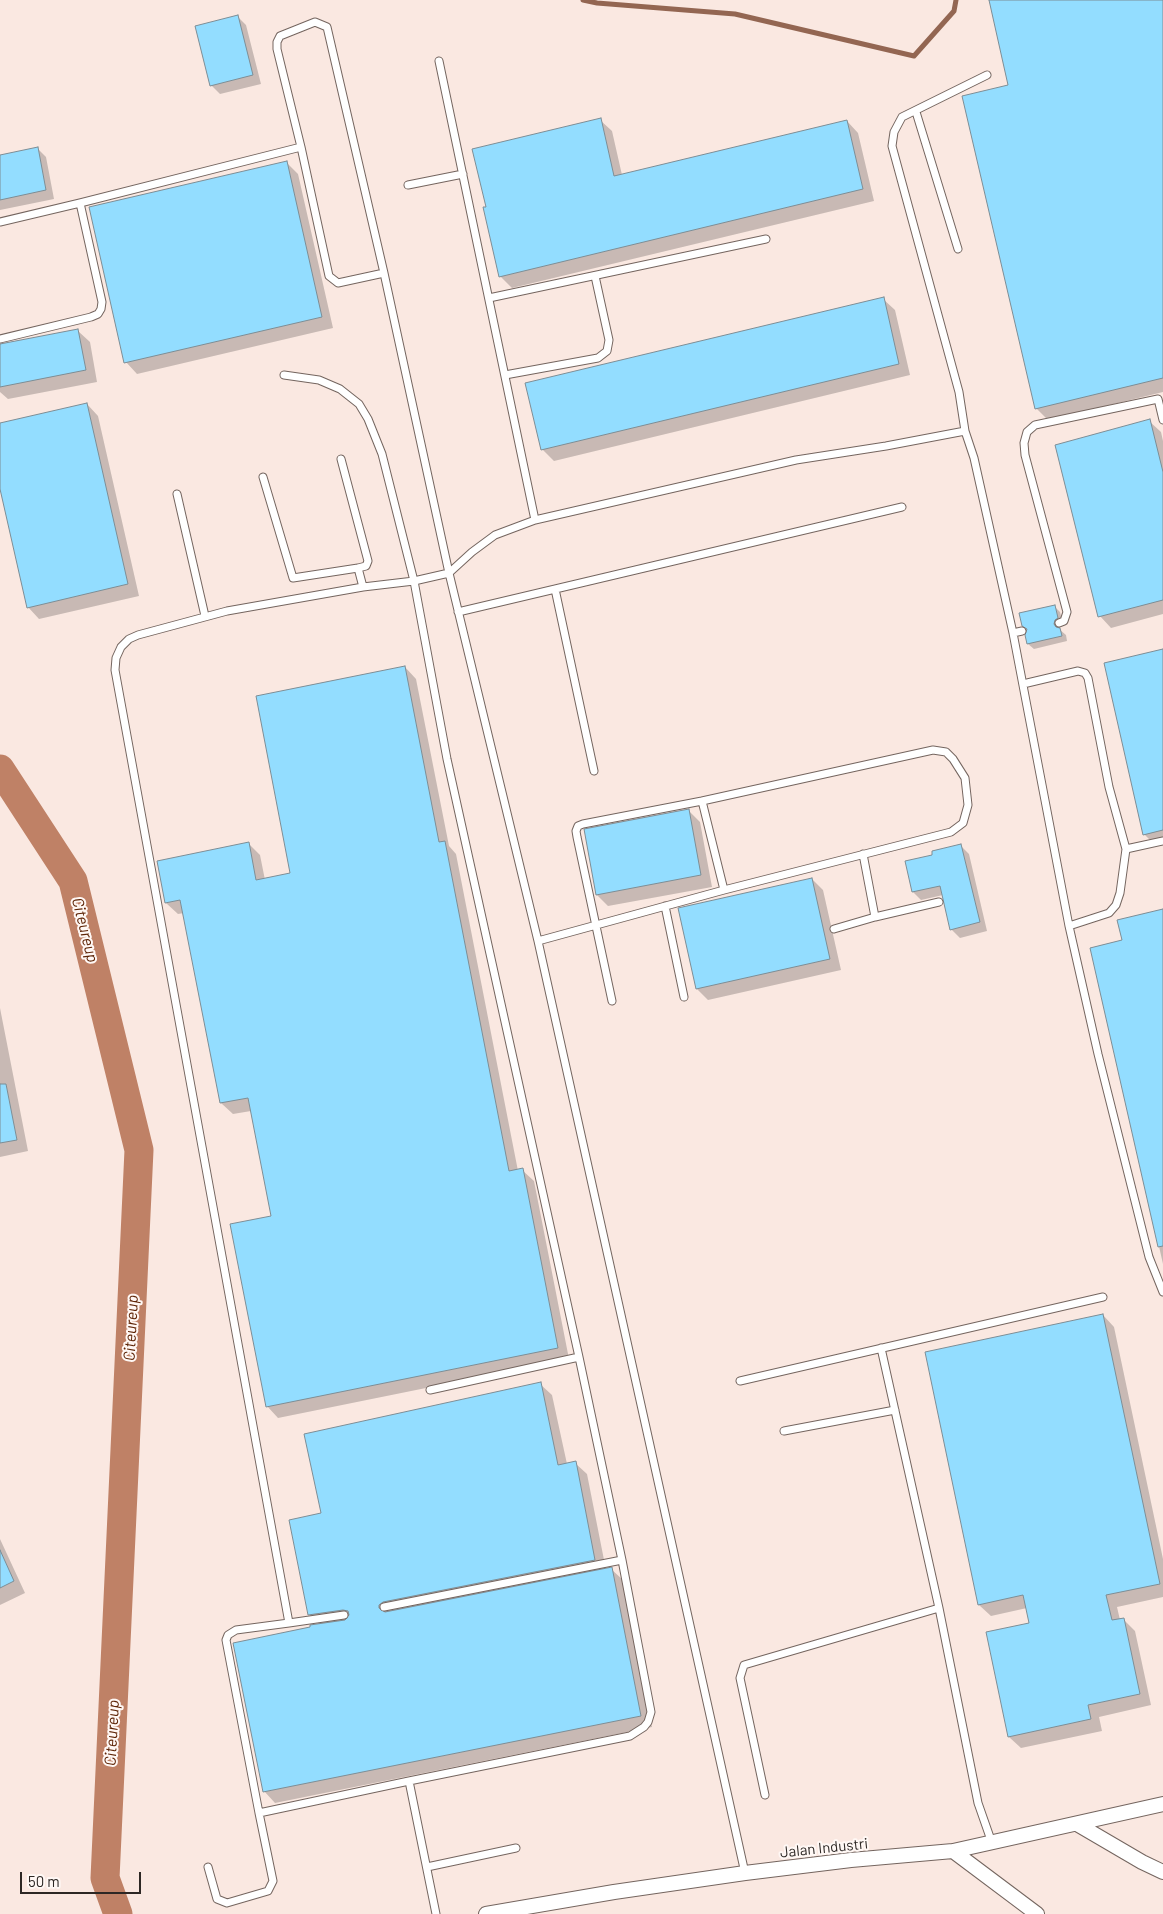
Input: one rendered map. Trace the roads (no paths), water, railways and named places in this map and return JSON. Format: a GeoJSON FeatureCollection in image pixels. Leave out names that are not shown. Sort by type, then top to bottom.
{"type":"FeatureCollection","features":[{"type":"Feature","properties":{"kind":"street","name":"Jalan Industri"},"geometry":{"type":"LineString","coordinates":[[486,1914],[604,1893],[745,1873],[851,1860],[953,1851],[1163,1804]]}},
{"type":"Feature","properties":{"kind":"street"},"geometry":{"type":"LineString","coordinates":[[1077,1824],[1142,1862],[1163,1872]]}},
{"type":"Feature","properties":{"kind":"street"},"geometry":{"type":"LineString","coordinates":[[953,1851],[1037,1914]]}},
{"type":"Feature","properties":{"kind":"lane"},"geometry":{"type":"LineString","coordinates":[[384,273],[338,283],[328,276],[301,147],[277,49],[277,42],[280,36],[315,22],[327,27],[384,273],[449,573],[538,942],[745,1873]]}},
{"type":"Feature","properties":{"kind":"lane"},"geometry":{"type":"LineString","coordinates":[[439,61],[535,520]]}},
{"type":"Feature","properties":{"kind":"lane"},"geometry":{"type":"LineString","coordinates":[[987,76],[916,112],[902,117],[894,132],[892,146],[959,392],[965,431],[974,458],[1013,633],[1069,926],[1130,1189],[1148,1257],[1163,1292]]}},
{"type":"Feature","properties":{"kind":"lane"},"geometry":{"type":"LineString","coordinates":[[916,112],[958,249]]}},
{"type":"Feature","properties":{"kind":"lane"},"geometry":{"type":"LineString","coordinates":[[0,222],[301,147]]}},
{"type":"Feature","properties":{"kind":"lane"},"geometry":{"type":"LineString","coordinates":[[408,185],[463,174]]}},
{"type":"Feature","properties":{"kind":"lane"},"geometry":{"type":"LineString","coordinates":[[0,339],[91,317],[98,314],[101,309],[102,302],[80,203]]}},
{"type":"Feature","properties":{"kind":"lane"},"geometry":{"type":"LineString","coordinates":[[489,298],[766,239]]}},
{"type":"Feature","properties":{"kind":"lane"},"geometry":{"type":"LineString","coordinates":[[506,375],[598,358],[607,351],[609,340],[595,276]]}},
{"type":"Feature","properties":{"kind":"lane"},"geometry":{"type":"LineString","coordinates":[[259,1813],[630,1736],[644,1727],[648,1722],[651,1712],[622,1560],[579,1357],[447,759],[414,581],[382,454],[368,419],[359,404],[340,389],[319,380],[284,375]]}},
{"type":"Feature","properties":{"kind":"lane"},"geometry":{"type":"LineString","coordinates":[[1059,622],[1064,621],[1067,612],[1025,455],[1024,443],[1027,432],[1036,425],[1160,398],[1163,420]]}},
{"type":"Feature","properties":{"kind":"lane"},"geometry":{"type":"LineString","coordinates":[[289,1623],[115,670],[116,658],[122,647],[138,635],[205,616],[362,587],[414,581],[449,573],[472,552],[495,536],[535,520],[796,460],[965,431]]}},
{"type":"Feature","properties":{"kind":"lane"},"geometry":{"type":"LineString","coordinates":[[263,477],[293,578],[358,568],[366,566],[368,561],[340,459]]}},
{"type":"Feature","properties":{"kind":"lane"},"geometry":{"type":"LineString","coordinates":[[177,494],[205,616]]}},
{"type":"Feature","properties":{"kind":"lane"},"geometry":{"type":"LineString","coordinates":[[458,612],[902,507]]}},
{"type":"Feature","properties":{"kind":"lane"},"geometry":{"type":"LineString","coordinates":[[358,568],[362,587]]}},
{"type":"Feature","properties":{"kind":"lane"},"geometry":{"type":"LineString","coordinates":[[555,589],[594,771]]}},
{"type":"Feature","properties":{"kind":"lane"},"geometry":{"type":"LineString","coordinates":[[1013,633],[1022,631]]}},
{"type":"Feature","properties":{"kind":"lane"},"geometry":{"type":"LineString","coordinates":[[1023,684],[1078,671],[1084,673],[1088,678],[1109,787],[1126,849],[1120,894],[1116,905],[1109,913],[1069,926]]}},
{"type":"Feature","properties":{"kind":"lane"},"geometry":{"type":"LineString","coordinates":[[538,942],[596,926],[665,906],[724,890],[951,832],[962,823],[968,805],[965,778],[953,759],[946,752],[933,750],[702,801],[578,826],[576,831],[577,837],[596,926],[612,1001]]}},
{"type":"Feature","properties":{"kind":"lane"},"geometry":{"type":"LineString","coordinates":[[702,801],[724,890]]}},
{"type":"Feature","properties":{"kind":"lane"},"geometry":{"type":"LineString","coordinates":[[1126,849],[1163,841]]}},
{"type":"Feature","properties":{"kind":"lane"},"geometry":{"type":"LineString","coordinates":[[863,854],[875,917]]}},
{"type":"Feature","properties":{"kind":"lane"},"geometry":{"type":"LineString","coordinates":[[834,928],[939,902]]}},
{"type":"Feature","properties":{"kind":"lane"},"geometry":{"type":"LineString","coordinates":[[665,906],[684,997]]}},
{"type":"Feature","properties":{"kind":"lane"},"geometry":{"type":"LineString","coordinates":[[740,1381],[1103,1297]]}},
{"type":"Feature","properties":{"kind":"lane"},"geometry":{"type":"LineString","coordinates":[[881,1348],[938,1608],[978,1803],[992,1843]]}},
{"type":"Feature","properties":{"kind":"lane"},"geometry":{"type":"LineString","coordinates":[[430,1390],[579,1357]]}},
{"type":"Feature","properties":{"kind":"lane"},"geometry":{"type":"LineString","coordinates":[[784,1431],[895,1410]]}},
{"type":"Feature","properties":{"kind":"lane"},"geometry":{"type":"LineString","coordinates":[[384,1608],[622,1560]]}},
{"type":"Feature","properties":{"kind":"lane"},"geometry":{"type":"LineString","coordinates":[[765,1795],[740,1678],[744,1665],[938,1608]]}},
{"type":"Feature","properties":{"kind":"lane"},"geometry":{"type":"LineString","coordinates":[[208,1867],[217,1900],[227,1903],[268,1891],[273,1881],[226,1640],[228,1635],[236,1630],[344,1615]]}},
{"type":"Feature","properties":{"kind":"lane"},"geometry":{"type":"LineString","coordinates":[[409,1781],[436,1914]]}},
{"type":"Feature","properties":{"kind":"lane"},"geometry":{"type":"LineString","coordinates":[[427,1867],[516,1848]]}},
{"type":"Feature","properties":{"kind":"waterway"},"geometry":{"type":"LineString","coordinates":[[583,0],[597,3],[735,14],[914,56],[954,11],[956,0]]}},
{"type":"Feature","properties":{"kind":"waterway","name":"Citeureup"},"geometry":{"type":"LineString","coordinates":[[0,769],[73,881],[139,1150],[105,1878],[118,1914]]}}]}
